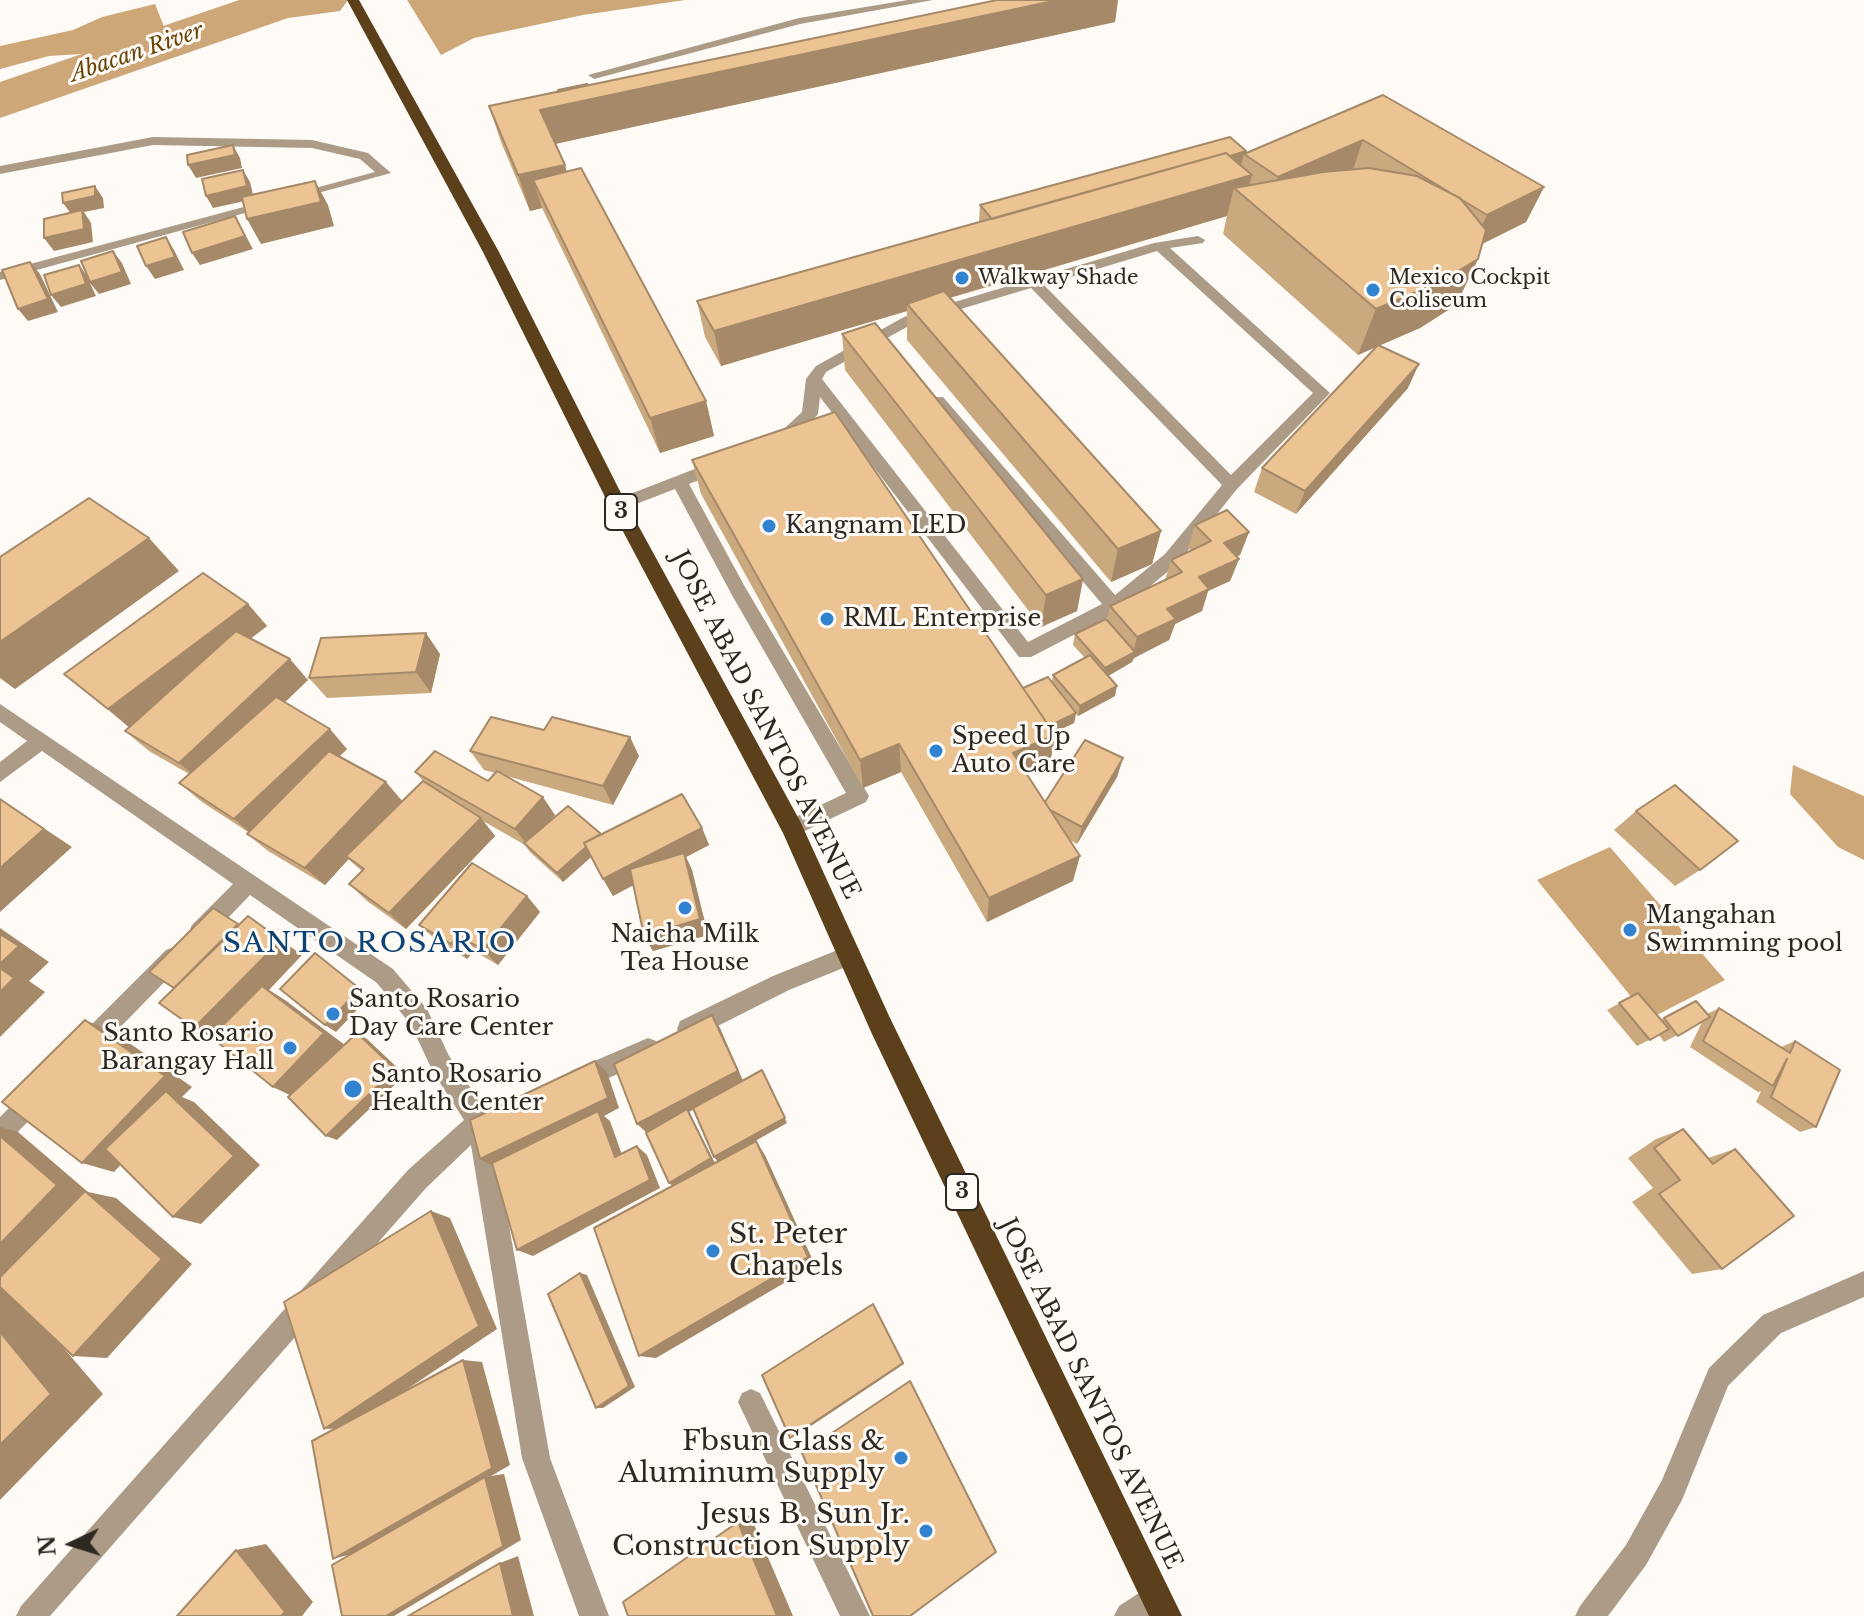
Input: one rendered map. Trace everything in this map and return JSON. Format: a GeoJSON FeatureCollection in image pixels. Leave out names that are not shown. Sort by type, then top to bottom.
{"type":"FeatureCollection","features":[{"type":"Feature","properties":{"kind":"highway","name":"JOSE ABAD SANTOS AVENUE"},"geometry":{"type":"LineString","coordinates":[[353,0],[491,252],[618,505],[792,828],[881,1026],[1161,1606]]}},
{"type":"Feature","properties":{"kind":"street"},"geometry":{"type":"LineString","coordinates":[[594,75],[799,21],[928,0]]}},
{"type":"Feature","properties":{"kind":"street"},"geometry":{"type":"LineString","coordinates":[[0,170],[153,141],[312,144],[364,156],[385,173],[0,276]]}},
{"type":"Feature","properties":{"kind":"street"},"geometry":{"type":"LineString","coordinates":[[769,445],[791,434],[810,414],[814,379],[821,369],[885,340],[909,320],[1159,246],[1198,240]]}},
{"type":"Feature","properties":{"kind":"street"},"geometry":{"type":"LineString","coordinates":[[814,379],[1025,652],[1114,606],[1171,559],[1231,485],[1322,393],[1159,246]]}},
{"type":"Feature","properties":{"kind":"street"},"geometry":{"type":"LineString","coordinates":[[1035,284],[1231,485]]}},
{"type":"Feature","properties":{"kind":"street"},"geometry":{"type":"LineString","coordinates":[[931,393],[1114,606]]}},
{"type":"Feature","properties":{"kind":"street"},"geometry":{"type":"LineString","coordinates":[[618,505],[733,460]]}},
{"type":"Feature","properties":{"kind":"street"},"geometry":{"type":"LineString","coordinates":[[679,481],[739,592],[859,796],[792,828]]}},
{"type":"Feature","properties":{"kind":"street"},"geometry":{"type":"LineString","coordinates":[[0,712],[385,976],[419,1017],[441,1064],[479,1122],[536,1458],[594,1616]]}},
{"type":"Feature","properties":{"kind":"street"},"geometry":{"type":"LineString","coordinates":[[0,774],[41,740]]}},
{"type":"Feature","properties":{"kind":"street"},"geometry":{"type":"LineString","coordinates":[[75,1057],[248,883]]}},
{"type":"Feature","properties":{"kind":"street"},"geometry":{"type":"LineString","coordinates":[[551,1091],[651,1047],[781,983],[850,955]]}},
{"type":"Feature","properties":{"kind":"street"},"geometry":{"type":"LineString","coordinates":[[0,1134],[54,1079]]}},
{"type":"Feature","properties":{"kind":"street"},"geometry":{"type":"LineString","coordinates":[[31,1616],[417,1179],[479,1122],[508,1110]]}},
{"type":"Feature","properties":{"kind":"street"},"geometry":{"type":"LineString","coordinates":[[1590,1616],[1636,1555],[1672,1490],[1718,1377],[1772,1324],[1864,1284]]}},
{"type":"Feature","properties":{"kind":"street"},"geometry":{"type":"LineString","coordinates":[[751,1402],[855,1616]]}},
{"type":"Feature","properties":{"kind":"street"},"geometry":{"type":"LineString","coordinates":[[1129,1616],[1161,1606]]}},
{"type":"Feature","properties":{"kind":"water"},"geometry":{"type":"Polygon","coordinates":[[[407,0],[685,0],[583,15],[474,38],[441,55],[407,0]]]}},
{"type":"Feature","properties":{"kind":"water"},"geometry":{"type":"Polygon","coordinates":[[[155,4],[173,49],[140,55],[114,52],[49,56],[0,69],[0,46],[73,30],[102,17],[155,4]]]}},
{"type":"Feature","properties":{"kind":"water"},"geometry":{"type":"Polygon","coordinates":[[[1793,765],[1864,796],[1864,860],[1838,847],[1790,794],[1793,765]]]}},
{"type":"Feature","properties":{"kind":"water","name":"Mangahan Swimming pool"},"geometry":{"type":"Polygon","coordinates":[[[1610,847],[1725,980],[1649,1019],[1537,880],[1610,847]]]}},
{"type":"Feature","properties":{"kind":"building"},"geometry":{"type":"Polygon","coordinates":[[[997,0],[1058,0],[540,110],[565,165],[518,175],[489,106],[997,0]]]}},
{"type":"Feature","properties":{"kind":"building"},"geometry":{"type":"Polygon","coordinates":[[[588,85],[558,92],[558,90],[588,85]]]}},
{"type":"Feature","properties":{"kind":"building"},"geometry":{"type":"Polygon","coordinates":[[[1383,95],[1544,187],[1487,215],[1363,140],[1278,177],[1244,154],[1383,95]]]}},
{"type":"Feature","properties":{"kind":"building"},"geometry":{"type":"Polygon","coordinates":[[[1230,137],[1246,151],[1230,156],[1226,153],[992,219],[980,205],[1230,137]]]}},
{"type":"Feature","properties":{"kind":"building"},"geometry":{"type":"Polygon","coordinates":[[[233,145],[235,155],[188,165],[187,155],[233,145]]]}},
{"type":"Feature","properties":{"kind":"building"},"geometry":{"type":"Polygon","coordinates":[[[1226,153],[1252,175],[714,331],[697,301],[1226,153]]]}},
{"type":"Feature","properties":{"kind":"building"},"geometry":{"type":"Polygon","coordinates":[[[581,168],[706,401],[650,418],[533,180],[581,168]]]}},
{"type":"Feature","properties":{"kind":"building"},"geometry":{"type":"Polygon","coordinates":[[[1369,168],[1417,176],[1460,198],[1486,230],[1478,259],[1440,282],[1376,309],[1234,188],[1323,172],[1369,168]]]}},
{"type":"Feature","properties":{"kind":"building"},"geometry":{"type":"Polygon","coordinates":[[[243,170],[247,186],[206,196],[202,179],[243,170]]]}},
{"type":"Feature","properties":{"kind":"building"},"geometry":{"type":"Polygon","coordinates":[[[315,181],[321,202],[247,219],[242,197],[315,181]]]}},
{"type":"Feature","properties":{"kind":"building"},"geometry":{"type":"Polygon","coordinates":[[[95,186],[95,196],[63,203],[62,193],[95,186]]]}},
{"type":"Feature","properties":{"kind":"building"},"geometry":{"type":"Polygon","coordinates":[[[82,210],[84,229],[44,238],[44,219],[82,210]]]}},
{"type":"Feature","properties":{"kind":"building"},"geometry":{"type":"Polygon","coordinates":[[[235,216],[245,236],[192,253],[183,232],[235,216]]]}},
{"type":"Feature","properties":{"kind":"building"},"geometry":{"type":"Polygon","coordinates":[[[166,237],[175,257],[146,266],[137,246],[166,237]]]}},
{"type":"Feature","properties":{"kind":"building"},"geometry":{"type":"Polygon","coordinates":[[[113,251],[122,272],[90,282],[81,261],[113,251]]]}},
{"type":"Feature","properties":{"kind":"building"},"geometry":{"type":"Polygon","coordinates":[[[30,262],[48,299],[18,309],[2,270],[30,262]]]}},
{"type":"Feature","properties":{"kind":"building"},"geometry":{"type":"Polygon","coordinates":[[[79,265],[86,284],[51,295],[44,275],[79,265]]]}},
{"type":"Feature","properties":{"kind":"building"},"geometry":{"type":"Polygon","coordinates":[[[944,291],[1161,531],[1118,549],[907,304],[944,291]]]}},
{"type":"Feature","properties":{"kind":"building"},"geometry":{"type":"Polygon","coordinates":[[[875,323],[1083,579],[1046,595],[842,334],[875,323]]]}},
{"type":"Feature","properties":{"kind":"building"},"geometry":{"type":"Polygon","coordinates":[[[1378,345],[1419,364],[1305,491],[1262,468],[1378,345]]]}},
{"type":"Feature","properties":{"kind":"building"},"geometry":{"type":"Polygon","coordinates":[[[835,412],[1055,735],[1013,753],[1080,856],[989,898],[899,744],[860,760],[692,460],[835,412]]]}},
{"type":"Feature","properties":{"kind":"building"},"geometry":{"type":"Polygon","coordinates":[[[89,498],[149,538],[0,642],[0,557],[89,498]]]}},
{"type":"Feature","properties":{"kind":"building"},"geometry":{"type":"Polygon","coordinates":[[[1227,510],[1249,532],[1224,543],[1239,559],[1199,577],[1209,589],[1167,609],[1176,619],[1137,637],[1110,606],[1182,572],[1171,560],[1211,541],[1195,525],[1227,510]]]}},
{"type":"Feature","properties":{"kind":"building"},"geometry":{"type":"Polygon","coordinates":[[[203,573],[248,604],[108,709],[64,674],[203,573]]]}},
{"type":"Feature","properties":{"kind":"building"},"geometry":{"type":"Polygon","coordinates":[[[1106,619],[1135,652],[1105,668],[1075,634],[1106,619]]]}},
{"type":"Feature","properties":{"kind":"building"},"geometry":{"type":"Polygon","coordinates":[[[236,631],[290,659],[179,763],[125,731],[236,631]]]}},
{"type":"Feature","properties":{"kind":"building"},"geometry":{"type":"Polygon","coordinates":[[[426,633],[416,672],[309,678],[321,638],[426,633]]]}},
{"type":"Feature","properties":{"kind":"building"},"geometry":{"type":"Polygon","coordinates":[[[1090,655],[1117,686],[1080,706],[1053,675],[1090,655]]]}},
{"type":"Feature","properties":{"kind":"building"},"geometry":{"type":"Polygon","coordinates":[[[1048,677],[1076,713],[1049,726],[1023,688],[1048,677]]]}},
{"type":"Feature","properties":{"kind":"building"},"geometry":{"type":"Polygon","coordinates":[[[276,697],[330,729],[234,819],[179,783],[276,697]]]}},
{"type":"Feature","properties":{"kind":"building"},"geometry":{"type":"Polygon","coordinates":[[[491,717],[544,730],[552,717],[630,737],[603,786],[470,751],[491,717]]]}},
{"type":"Feature","properties":{"kind":"building"},"geometry":{"type":"Polygon","coordinates":[[[1085,740],[1123,758],[1082,827],[1050,810],[1045,802],[1085,740]]]}},
{"type":"Feature","properties":{"kind":"building"},"geometry":{"type":"Polygon","coordinates":[[[329,751],[386,782],[305,868],[247,834],[329,751]]]}},
{"type":"Feature","properties":{"kind":"building"},"geometry":{"type":"Polygon","coordinates":[[[435,751],[488,781],[497,771],[543,797],[515,829],[415,772],[435,751]]]}},
{"type":"Feature","properties":{"kind":"building"},"geometry":{"type":"Polygon","coordinates":[[[423,781],[481,818],[389,913],[349,884],[364,869],[346,856],[423,781]]]}},
{"type":"Feature","properties":{"kind":"building"},"geometry":{"type":"Polygon","coordinates":[[[1675,785],[1738,841],[1700,870],[1636,811],[1675,785]]]}},
{"type":"Feature","properties":{"kind":"building"},"geometry":{"type":"Polygon","coordinates":[[[682,794],[702,828],[603,879],[584,843],[682,794]]]}},
{"type":"Feature","properties":{"kind":"building"},"geometry":{"type":"Polygon","coordinates":[[[0,799],[44,829],[0,868],[0,799]]]}},
{"type":"Feature","properties":{"kind":"building"},"geometry":{"type":"Polygon","coordinates":[[[568,806],[601,834],[584,843],[586,847],[557,873],[524,843],[568,806]]]}},
{"type":"Feature","properties":{"kind":"building"},"geometry":{"type":"Polygon","coordinates":[[[684,853],[700,919],[644,936],[630,869],[684,853]]]}},
{"type":"Feature","properties":{"kind":"building"},"geometry":{"type":"Polygon","coordinates":[[[472,863],[527,896],[483,950],[458,935],[451,944],[419,925],[472,863]]]}},
{"type":"Feature","properties":{"kind":"building"},"geometry":{"type":"Polygon","coordinates":[[[213,908],[238,924],[174,988],[149,972],[213,908]]]}},
{"type":"Feature","properties":{"kind":"building"},"geometry":{"type":"Polygon","coordinates":[[[248,916],[281,940],[194,1028],[159,1003],[248,916]]]}},
{"type":"Feature","properties":{"kind":"building"},"geometry":{"type":"Polygon","coordinates":[[[0,934],[19,946],[0,964],[0,934]]]}},
{"type":"Feature","properties":{"kind":"building","name":"Santo Rosario Day Care Center"},"geometry":{"type":"Polygon","coordinates":[[[315,953],[360,989],[325,1025],[280,989],[315,953]]]}},
{"type":"Feature","properties":{"kind":"building"},"geometry":{"type":"Polygon","coordinates":[[[0,968],[14,978],[0,992],[0,968]]]}},
{"type":"Feature","properties":{"kind":"building","name":"Santo Rosario Barangay Hall"},"geometry":{"type":"Polygon","coordinates":[[[262,986],[324,1033],[273,1087],[211,1037],[262,986]]]}},
{"type":"Feature","properties":{"kind":"building"},"geometry":{"type":"Polygon","coordinates":[[[1638,993],[1669,1029],[1650,1040],[1619,1003],[1638,993]]]}},
{"type":"Feature","properties":{"kind":"building"},"geometry":{"type":"Polygon","coordinates":[[[1696,1001],[1710,1017],[1678,1036],[1664,1018],[1696,1001]]]}},
{"type":"Feature","properties":{"kind":"building"},"geometry":{"type":"Polygon","coordinates":[[[1719,1008],[1790,1053],[1795,1041],[1840,1070],[1816,1127],[1771,1097],[1787,1059],[1773,1086],[1703,1041],[1719,1008]]]}},
{"type":"Feature","properties":{"kind":"building"},"geometry":{"type":"Polygon","coordinates":[[[712,1015],[738,1071],[637,1124],[614,1064],[712,1015]]]}},
{"type":"Feature","properties":{"kind":"building"},"geometry":{"type":"Polygon","coordinates":[[[85,1020],[165,1076],[82,1163],[2,1102],[85,1020]]]}},
{"type":"Feature","properties":{"kind":"building","name":"Santo Rosario Health Center"},"geometry":{"type":"Polygon","coordinates":[[[357,1033],[395,1069],[326,1136],[288,1097],[357,1033]]]}},
{"type":"Feature","properties":{"kind":"building"},"geometry":{"type":"Polygon","coordinates":[[[595,1061],[608,1098],[480,1159],[470,1120],[595,1061]]]}},
{"type":"Feature","properties":{"kind":"building"},"geometry":{"type":"Polygon","coordinates":[[[762,1070],[785,1118],[714,1157],[693,1108],[762,1070]]]}},
{"type":"Feature","properties":{"kind":"building"},"geometry":{"type":"Polygon","coordinates":[[[166,1091],[234,1156],[173,1217],[105,1149],[166,1091]]]}},
{"type":"Feature","properties":{"kind":"building"},"geometry":{"type":"Polygon","coordinates":[[[687,1109],[711,1158],[669,1183],[646,1133],[687,1109]]]}},
{"type":"Feature","properties":{"kind":"building"},"geometry":{"type":"Polygon","coordinates":[[[598,1111],[615,1157],[637,1146],[650,1180],[517,1250],[492,1163],[598,1111]]]}},
{"type":"Feature","properties":{"kind":"building"},"geometry":{"type":"Polygon","coordinates":[[[1683,1129],[1713,1164],[1735,1149],[1794,1216],[1722,1269],[1659,1194],[1680,1180],[1654,1148],[1683,1129]]]}},
{"type":"Feature","properties":{"kind":"building"},"geometry":{"type":"Polygon","coordinates":[[[0,1136],[57,1185],[0,1244],[0,1136]]]}},
{"type":"Feature","properties":{"kind":"building","name":"St. Peter Chapels"},"geometry":{"type":"Polygon","coordinates":[[[756,1141],[808,1257],[639,1356],[594,1228],[756,1141]]]}},
{"type":"Feature","properties":{"kind":"building"},"geometry":{"type":"Polygon","coordinates":[[[85,1191],[162,1259],[73,1356],[0,1287],[0,1277],[85,1191]]]}},
{"type":"Feature","properties":{"kind":"building"},"geometry":{"type":"Polygon","coordinates":[[[431,1211],[479,1326],[324,1429],[284,1302],[431,1211]]]}},
{"type":"Feature","properties":{"kind":"building"},"geometry":{"type":"Polygon","coordinates":[[[580,1273],[629,1386],[596,1408],[548,1294],[580,1273]]]}},
{"type":"Feature","properties":{"kind":"building"},"geometry":{"type":"Polygon","coordinates":[[[873,1304],[903,1363],[790,1438],[762,1375],[873,1304]]]}},
{"type":"Feature","properties":{"kind":"building"},"geometry":{"type":"Polygon","coordinates":[[[0,1332],[51,1394],[0,1445],[0,1332]]]}},
{"type":"Feature","properties":{"kind":"building"},"geometry":{"type":"Polygon","coordinates":[[[463,1360],[492,1468],[333,1559],[312,1441],[463,1360]]]}},
{"type":"Feature","properties":{"kind":"building"},"geometry":{"type":"Polygon","coordinates":[[[910,1381],[996,1552],[910,1616],[873,1616],[802,1453],[910,1381]]]}},
{"type":"Feature","properties":{"kind":"building"},"geometry":{"type":"Polygon","coordinates":[[[485,1477],[503,1546],[386,1616],[342,1616],[332,1565],[485,1477]]]}},
{"type":"Feature","properties":{"kind":"building"},"geometry":{"type":"Polygon","coordinates":[[[738,1522],[777,1616],[628,1616],[623,1602],[738,1522]]]}},
{"type":"Feature","properties":{"kind":"building"},"geometry":{"type":"Polygon","coordinates":[[[236,1550],[285,1612],[281,1616],[177,1616],[236,1550]]]}},
{"type":"Feature","properties":{"kind":"building"},"geometry":{"type":"Polygon","coordinates":[[[500,1563],[513,1616],[408,1616],[500,1563]]]}},
{"type":"Feature","properties":{"kind":"waterway","name":"Abacan River"},"geometry":{"type":"LineString","coordinates":[[0,101],[281,3],[322,0]]}},
{"type":"Feature","properties":{"kind":"place","name":"Walkway Shade"},"geometry":{"type":"Point","coordinates":[962,278]}},
{"type":"Feature","properties":{"kind":"place","name":"Mexico Cockpit Coliseum"},"geometry":{"type":"Point","coordinates":[1373,290]}},
{"type":"Feature","properties":{"kind":"place","name":"Kangnam LED"},"geometry":{"type":"Point","coordinates":[769,526]}},
{"type":"Feature","properties":{"kind":"place","name":"RML Enterprise"},"geometry":{"type":"Point","coordinates":[827,619]}},
{"type":"Feature","properties":{"kind":"place","name":"Speed Up Auto Care"},"geometry":{"type":"Point","coordinates":[936,751]}},
{"type":"Feature","properties":{"kind":"place","name":"Naicha Milk Tea House"},"geometry":{"type":"Point","coordinates":[685,908]}},
{"type":"Feature","properties":{"kind":"place","name":"Mangahan Swimming pool"},"geometry":{"type":"Point","coordinates":[1630,930]}},
{"type":"Feature","properties":{"kind":"place","name":"Santo Rosario Day Care Center"},"geometry":{"type":"Point","coordinates":[333,1014]}},
{"type":"Feature","properties":{"kind":"place","name":"Santo Rosario Barangay Hall"},"geometry":{"type":"Point","coordinates":[290,1048]}},
{"type":"Feature","properties":{"kind":"place","name":"Santo Rosario Health Center"},"geometry":{"type":"Point","coordinates":[353,1089]}},
{"type":"Feature","properties":{"kind":"place","name":"St. Peter Chapels"},"geometry":{"type":"Point","coordinates":[713,1251]}},
{"type":"Feature","properties":{"kind":"place","name":"Fbsun Glass & Aluminum Supply"},"geometry":{"type":"Point","coordinates":[901,1458]}},
{"type":"Feature","properties":{"kind":"place","name":"Jesus B. Sun Jr. Construction Supply"},"geometry":{"type":"Point","coordinates":[926,1531]}},
{"type":"Feature","properties":{"kind":"district","name":"SANTO ROSARIO"},"geometry":{"type":"Point","coordinates":[370,944]}}]}
